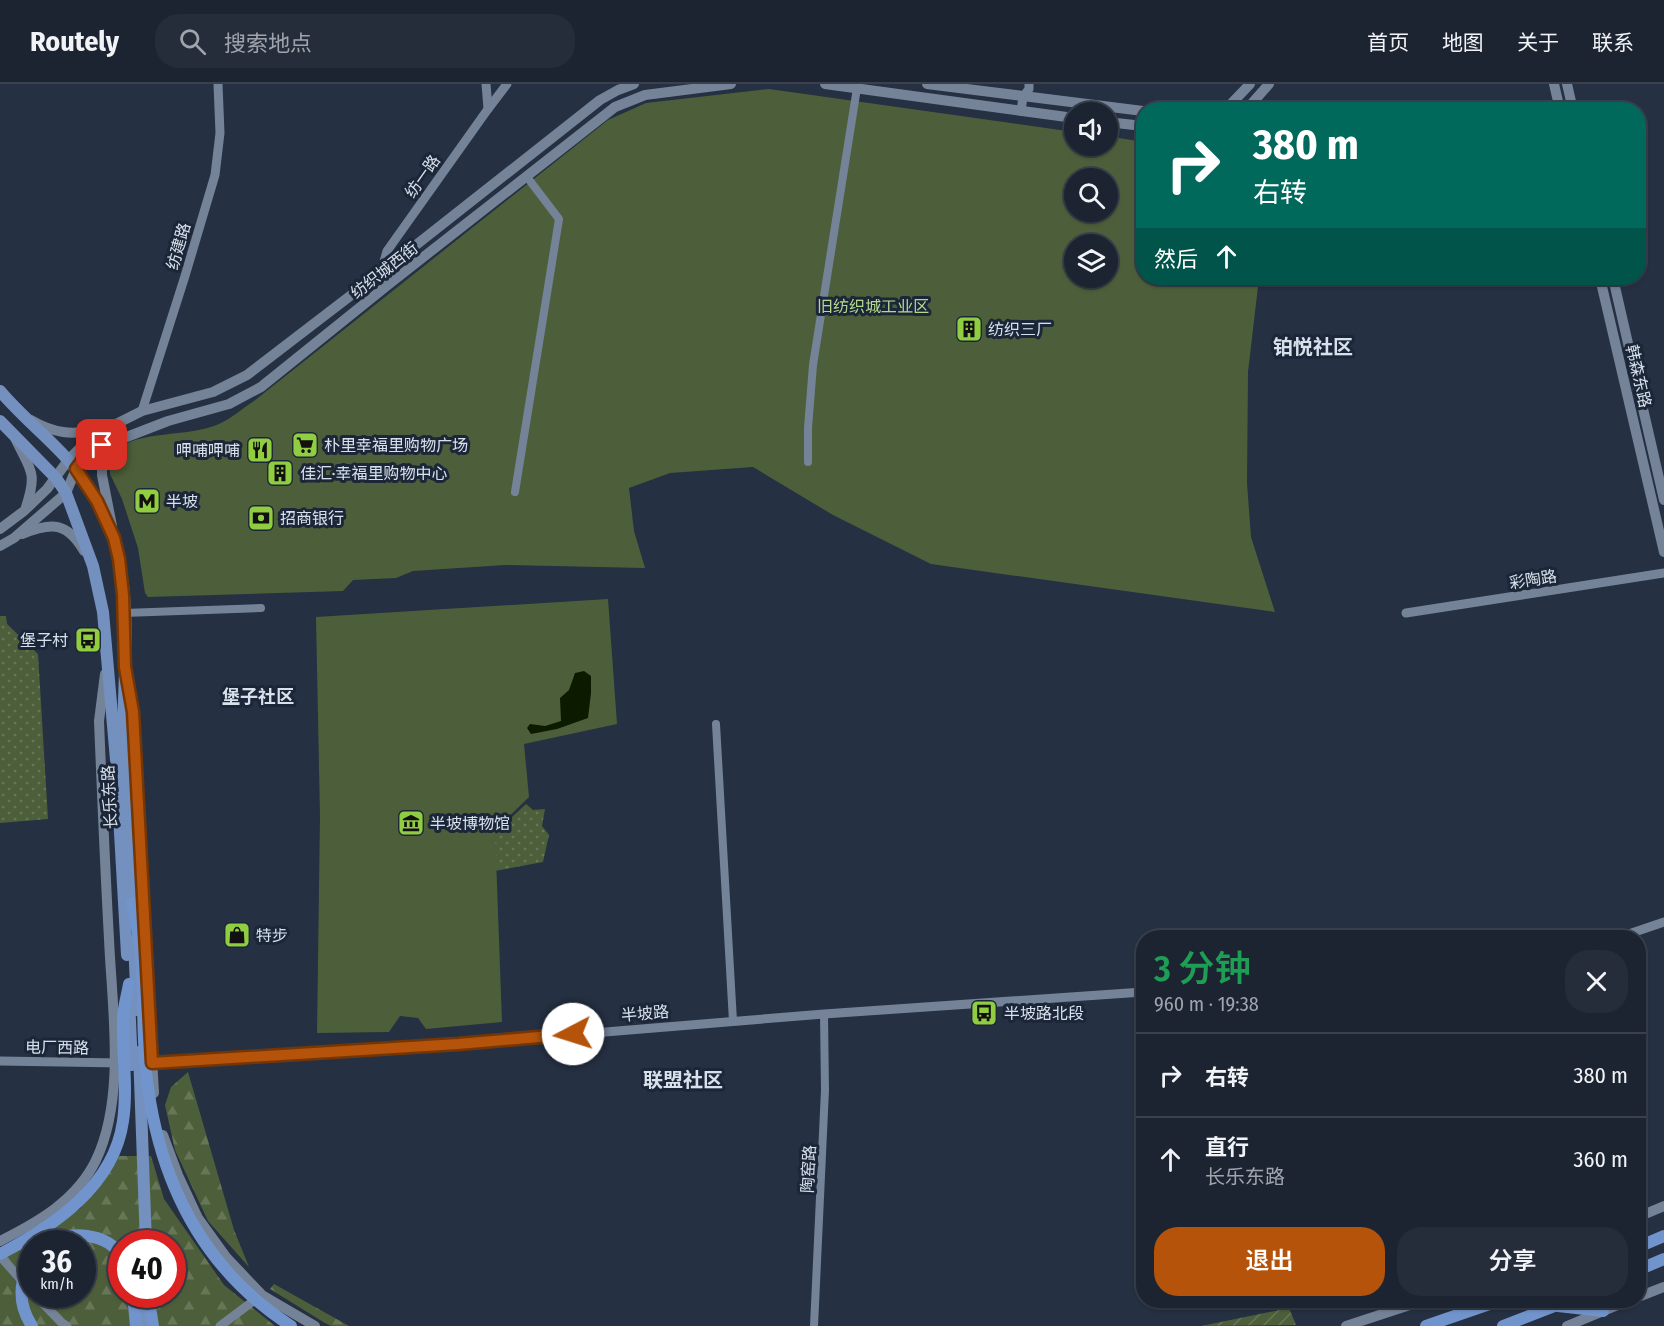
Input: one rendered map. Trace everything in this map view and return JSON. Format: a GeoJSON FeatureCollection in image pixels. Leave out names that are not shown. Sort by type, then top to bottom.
{"type":"FeatureCollection","features":[{"type":"Feature","properties":{"kind":"highway"},"geometry":{"type":"LineString","coordinates":[[132,903],[140,947],[148,1087],[157,1133],[174,1189],[219,1262],[243,1289],[268,1311],[291,1326]]}},
{"type":"Feature","properties":{"kind":"highway"},"geometry":{"type":"LineString","coordinates":[[0,1255],[46,1229],[73,1206],[102,1176],[117,1146],[123,1121],[123,1017],[129,984]]}},
{"type":"Feature","properties":{"kind":"highway"},"geometry":{"type":"LineString","coordinates":[[1646,1244],[1664,1236]]}},
{"type":"Feature","properties":{"kind":"highway"},"geometry":{"type":"LineString","coordinates":[[1646,1267],[1664,1259]]}},
{"type":"Feature","properties":{"kind":"highway"},"geometry":{"type":"LineString","coordinates":[[23,1308],[32,1326]]}},
{"type":"Feature","properties":{"kind":"highway"},"geometry":{"type":"LineString","coordinates":[[134,1308],[136,1326]]}},
{"type":"Feature","properties":{"kind":"highway"},"geometry":{"type":"LineString","coordinates":[[150,1308],[152,1326]]}},
{"type":"Feature","properties":{"kind":"highway"},"geometry":{"type":"LineString","coordinates":[[1426,1326],[1478,1308]]}},
{"type":"Feature","properties":{"kind":"highway"},"geometry":{"type":"LineString","coordinates":[[1503,1326],[1552,1308]]}},
{"type":"Feature","properties":{"kind":"highway"},"geometry":{"type":"LineString","coordinates":[[1576,1308],[1604,1311]]}},
{"type":"Feature","properties":{"kind":"main road","name":"纺织城西街"},"geometry":{"type":"LineString","coordinates":[[66,493],[72,464],[85,441],[142,411],[213,392],[247,375],[600,100],[634,84]]}},
{"type":"Feature","properties":{"kind":"main road","name":"纺织城西街"},"geometry":{"type":"LineString","coordinates":[[72,464],[93,450],[110,443],[168,421],[229,404],[261,387],[389,284],[596,122],[625,102],[645,95],[731,84]]}},
{"type":"Feature","properties":{"kind":"main road"},"geometry":{"type":"LineString","coordinates":[[825,84],[1064,117]]}},
{"type":"Feature","properties":{"kind":"main road"},"geometry":{"type":"LineString","coordinates":[[927,84],[1136,110]]}},
{"type":"Feature","properties":{"kind":"main road"},"geometry":{"type":"LineString","coordinates":[[1233,102],[1250,84]]}},
{"type":"Feature","properties":{"kind":"main road"},"geometry":{"type":"LineString","coordinates":[[1253,102],[1269,84]]}},
{"type":"Feature","properties":{"kind":"main road"},"geometry":{"type":"LineString","coordinates":[[1554,84],[1558,102]]}},
{"type":"Feature","properties":{"kind":"main road"},"geometry":{"type":"LineString","coordinates":[[1567,84],[1571,102]]}},
{"type":"Feature","properties":{"kind":"main road"},"geometry":{"type":"LineString","coordinates":[[1118,123],[1136,125]]}},
{"type":"Feature","properties":{"kind":"main road","name":"韩森东路"},"geometry":{"type":"LineString","coordinates":[[1602,285],[1664,552]]}},
{"type":"Feature","properties":{"kind":"main road","name":"韩森东路"},"geometry":{"type":"LineString","coordinates":[[1615,285],[1664,500]]}},
{"type":"Feature","properties":{"kind":"main road","name":"长乐东路"},"geometry":{"type":"LineString","coordinates":[[0,391],[72,464],[97,501],[114,538],[122,578],[125,667],[119,752],[138,1230]]}},
{"type":"Feature","properties":{"kind":"main road"},"geometry":{"type":"LineString","coordinates":[[26,417],[52,430],[73,434],[114,424]]}},
{"type":"Feature","properties":{"kind":"main road","name":"长乐东路"},"geometry":{"type":"LineString","coordinates":[[0,421],[56,478],[66,493],[93,566],[103,612],[106,667],[119,752],[132,903],[145,1230]]}},
{"type":"Feature","properties":{"kind":"main road"},"geometry":{"type":"LineString","coordinates":[[12,432],[33,474],[24,511]]}},
{"type":"Feature","properties":{"kind":"main road"},"geometry":{"type":"LineString","coordinates":[[110,443],[102,464],[102,475],[114,538]]}},
{"type":"Feature","properties":{"kind":"main road"},"geometry":{"type":"LineString","coordinates":[[0,529],[24,511],[72,464]]}},
{"type":"Feature","properties":{"kind":"main road"},"geometry":{"type":"LineString","coordinates":[[14,538],[66,493]]}},
{"type":"Feature","properties":{"kind":"main road"},"geometry":{"type":"LineString","coordinates":[[0,546],[40,527],[64,528],[72,533],[79,542],[93,566]]}},
{"type":"Feature","properties":{"kind":"main road"},"geometry":{"type":"LineString","coordinates":[[0,1241],[56,1208],[75,1191],[95,1162],[110,1122],[114,1063],[99,721],[106,667]]}},
{"type":"Feature","properties":{"kind":"main road"},"geometry":{"type":"LineString","coordinates":[[125,667],[133,712],[152,1063],[160,1124],[184,1189],[198,1218],[226,1257],[262,1295],[315,1326]]}},
{"type":"Feature","properties":{"kind":"main road"},"geometry":{"type":"LineString","coordinates":[[1646,1214],[1664,1206]]}},
{"type":"Feature","properties":{"kind":"main road"},"geometry":{"type":"LineString","coordinates":[[1646,1295],[1664,1287]]}},
{"type":"Feature","properties":{"kind":"main road"},"geometry":{"type":"LineString","coordinates":[[141,1308],[142,1326]]}},
{"type":"Feature","properties":{"kind":"main road"},"geometry":{"type":"LineString","coordinates":[[1346,1326],[1401,1308]]}},
{"type":"Feature","properties":{"kind":"main road"},"geometry":{"type":"LineString","coordinates":[[1567,1326],[1611,1308]]}},
{"type":"Feature","properties":{"kind":"street","name":"纺建路"},"geometry":{"type":"LineString","coordinates":[[142,411],[215,175],[220,132],[218,84]]}},
{"type":"Feature","properties":{"kind":"street"},"geometry":{"type":"LineString","coordinates":[[486,84],[488,109]]}},
{"type":"Feature","properties":{"kind":"street","name":"纺一路"},"geometry":{"type":"LineString","coordinates":[[381,272],[387,251],[507,84]]}},
{"type":"Feature","properties":{"kind":"street"},"geometry":{"type":"LineString","coordinates":[[1021,111],[1023,97],[1029,89],[1029,84]]}},
{"type":"Feature","properties":{"kind":"street"},"geometry":{"type":"LineString","coordinates":[[808,462],[808,418],[813,365],[857,88]]}},
{"type":"Feature","properties":{"kind":"street"},"geometry":{"type":"LineString","coordinates":[[515,492],[559,219],[527,177]]}},
{"type":"Feature","properties":{"kind":"street"},"geometry":{"type":"LineString","coordinates":[[381,272],[389,284]]}},
{"type":"Feature","properties":{"kind":"street","name":"彩陶路"},"geometry":{"type":"LineString","coordinates":[[1406,614],[1664,573]]}},
{"type":"Feature","properties":{"kind":"street"},"geometry":{"type":"LineString","coordinates":[[124,613],[261,608]]}},
{"type":"Feature","properties":{"kind":"street"},"geometry":{"type":"LineString","coordinates":[[716,724],[734,1021]]}},
{"type":"Feature","properties":{"kind":"street"},"geometry":{"type":"LineString","coordinates":[[1640,930],[1664,922]]}},
{"type":"Feature","properties":{"kind":"street","name":"半坡路"},"geometry":{"type":"LineString","coordinates":[[114,1063],[152,1063],[458,1044],[824,1014],[1136,992]]}},
{"type":"Feature","properties":{"kind":"street","name":"陶窑路"},"geometry":{"type":"LineString","coordinates":[[814,1326],[825,1090],[824,1014]]}},
{"type":"Feature","properties":{"kind":"street","name":"电厂西路"},"geometry":{"type":"LineString","coordinates":[[0,1061],[114,1063]]}},
{"type":"Feature","properties":{"kind":"street"},"geometry":{"type":"LineString","coordinates":[[0,1255],[18,1276]]}},
{"type":"Feature","properties":{"kind":"street"},"geometry":{"type":"LineString","coordinates":[[220,1326],[262,1295]]}},
{"type":"Feature","properties":{"kind":"street"},"geometry":{"type":"LineString","coordinates":[[48,1308],[67,1326]]}},
{"type":"Feature","properties":{"kind":"green space","name":"旧纺织城工业区"},"geometry":{"type":"Polygon","coordinates":[[[769,89],[1064,131],[1064,156],[1118,156],[1118,138],[1136,141],[1136,285],[1258,285],[1248,372],[1247,483],[1251,537],[1275,612],[931,564],[833,515],[753,467],[670,473],[629,488],[634,531],[645,568],[505,565],[413,571],[396,578],[353,580],[343,591],[148,597],[145,593],[138,548],[122,499],[110,474],[108,460],[112,452],[137,440],[206,429],[219,424],[254,401],[608,120],[646,103],[769,89]]]}},
{"type":"Feature","properties":{"kind":"green space","name":"半坡博物馆"},"geometry":{"type":"Polygon","coordinates":[[[608,599],[617,724],[524,744],[529,797],[495,830],[502,1022],[426,1029],[418,1018],[400,1016],[389,1032],[317,1033],[320,816],[316,617],[608,599]]]}},
{"type":"Feature","properties":{"kind":"green space"},"geometry":{"type":"Polygon","coordinates":[[[0,616],[6,616],[7,624],[38,654],[48,819],[0,823],[0,616]]]}},
{"type":"Feature","properties":{"kind":"green space"},"geometry":{"type":"Polygon","coordinates":[[[526,804],[533,810],[545,809],[542,826],[549,835],[543,862],[495,871],[495,833],[526,804]]]}},
{"type":"Feature","properties":{"kind":"green space"},"geometry":{"type":"Polygon","coordinates":[[[188,1072],[234,1230],[249,1267],[208,1221],[175,1150],[165,1105],[171,1087],[188,1072]]]}},
{"type":"Feature","properties":{"kind":"green space"},"geometry":{"type":"Polygon","coordinates":[[[118,1156],[151,1156],[164,1199],[186,1230],[108,1230],[108,1308],[186,1308],[186,1231],[224,1285],[275,1326],[0,1326],[0,1261],[18,1249],[18,1308],[96,1308],[96,1230],[47,1230],[81,1208],[118,1156]]]}},
{"type":"Feature","properties":{"kind":"green space"},"geometry":{"type":"Polygon","coordinates":[[[274,1284],[349,1326],[331,1326],[325,1323],[270,1289],[274,1284]]]}},
{"type":"Feature","properties":{"kind":"green space"},"geometry":{"type":"Polygon","coordinates":[[[1289,1308],[1296,1325],[1201,1326],[1289,1308]]]}},
{"type":"Feature","properties":{"kind":"shaded area"},"geometry":{"type":"Polygon","coordinates":[[[584,671],[591,676],[588,718],[557,729],[531,734],[527,728],[530,724],[545,726],[561,721],[560,698],[569,690],[575,673],[584,671]]]}},
{"type":"Feature","properties":{"kind":"place","name":"纺织三厂"},"geometry":{"type":"Point","coordinates":[969,329]}},
{"type":"Feature","properties":{"kind":"place","name":"朴里幸福里购物广场"},"geometry":{"type":"Point","coordinates":[305,445]}},
{"type":"Feature","properties":{"kind":"place","name":"呷哺呷哺"},"geometry":{"type":"Point","coordinates":[260,450]}},
{"type":"Feature","properties":{"kind":"place","name":"佳汇·幸福里购物中心"},"geometry":{"type":"Point","coordinates":[280,473]}},
{"type":"Feature","properties":{"kind":"place","name":"半坡"},"geometry":{"type":"Point","coordinates":[147,501]}},
{"type":"Feature","properties":{"kind":"place","name":"招商银行"},"geometry":{"type":"Point","coordinates":[261,518]}},
{"type":"Feature","properties":{"kind":"place","name":"堡子村"},"geometry":{"type":"Point","coordinates":[88,640]}},
{"type":"Feature","properties":{"kind":"place","name":"半坡博物馆"},"geometry":{"type":"Point","coordinates":[411,823]}},
{"type":"Feature","properties":{"kind":"place","name":"特步"},"geometry":{"type":"Point","coordinates":[237,935]}},
{"type":"Feature","properties":{"kind":"place","name":"半坡路北段"},"geometry":{"type":"Point","coordinates":[984,1013]}},
{"type":"Feature","properties":{"kind":"district","name":"铂悦社区"},"geometry":{"type":"Point","coordinates":[1313,347]}},
{"type":"Feature","properties":{"kind":"district","name":"堡子社区"},"geometry":{"type":"Point","coordinates":[258,697]}},
{"type":"Feature","properties":{"kind":"district","name":"联盟社区"},"geometry":{"type":"Point","coordinates":[683,1080]}},
{"type":"Feature","properties":{"kind":"route"},"geometry":{"type":"LineString","coordinates":[[102,445],[84,458],[76,469],[97,501],[114,538],[122,578],[125,667],[133,712],[152,1063],[458,1044],[573,1034]]}}]}
